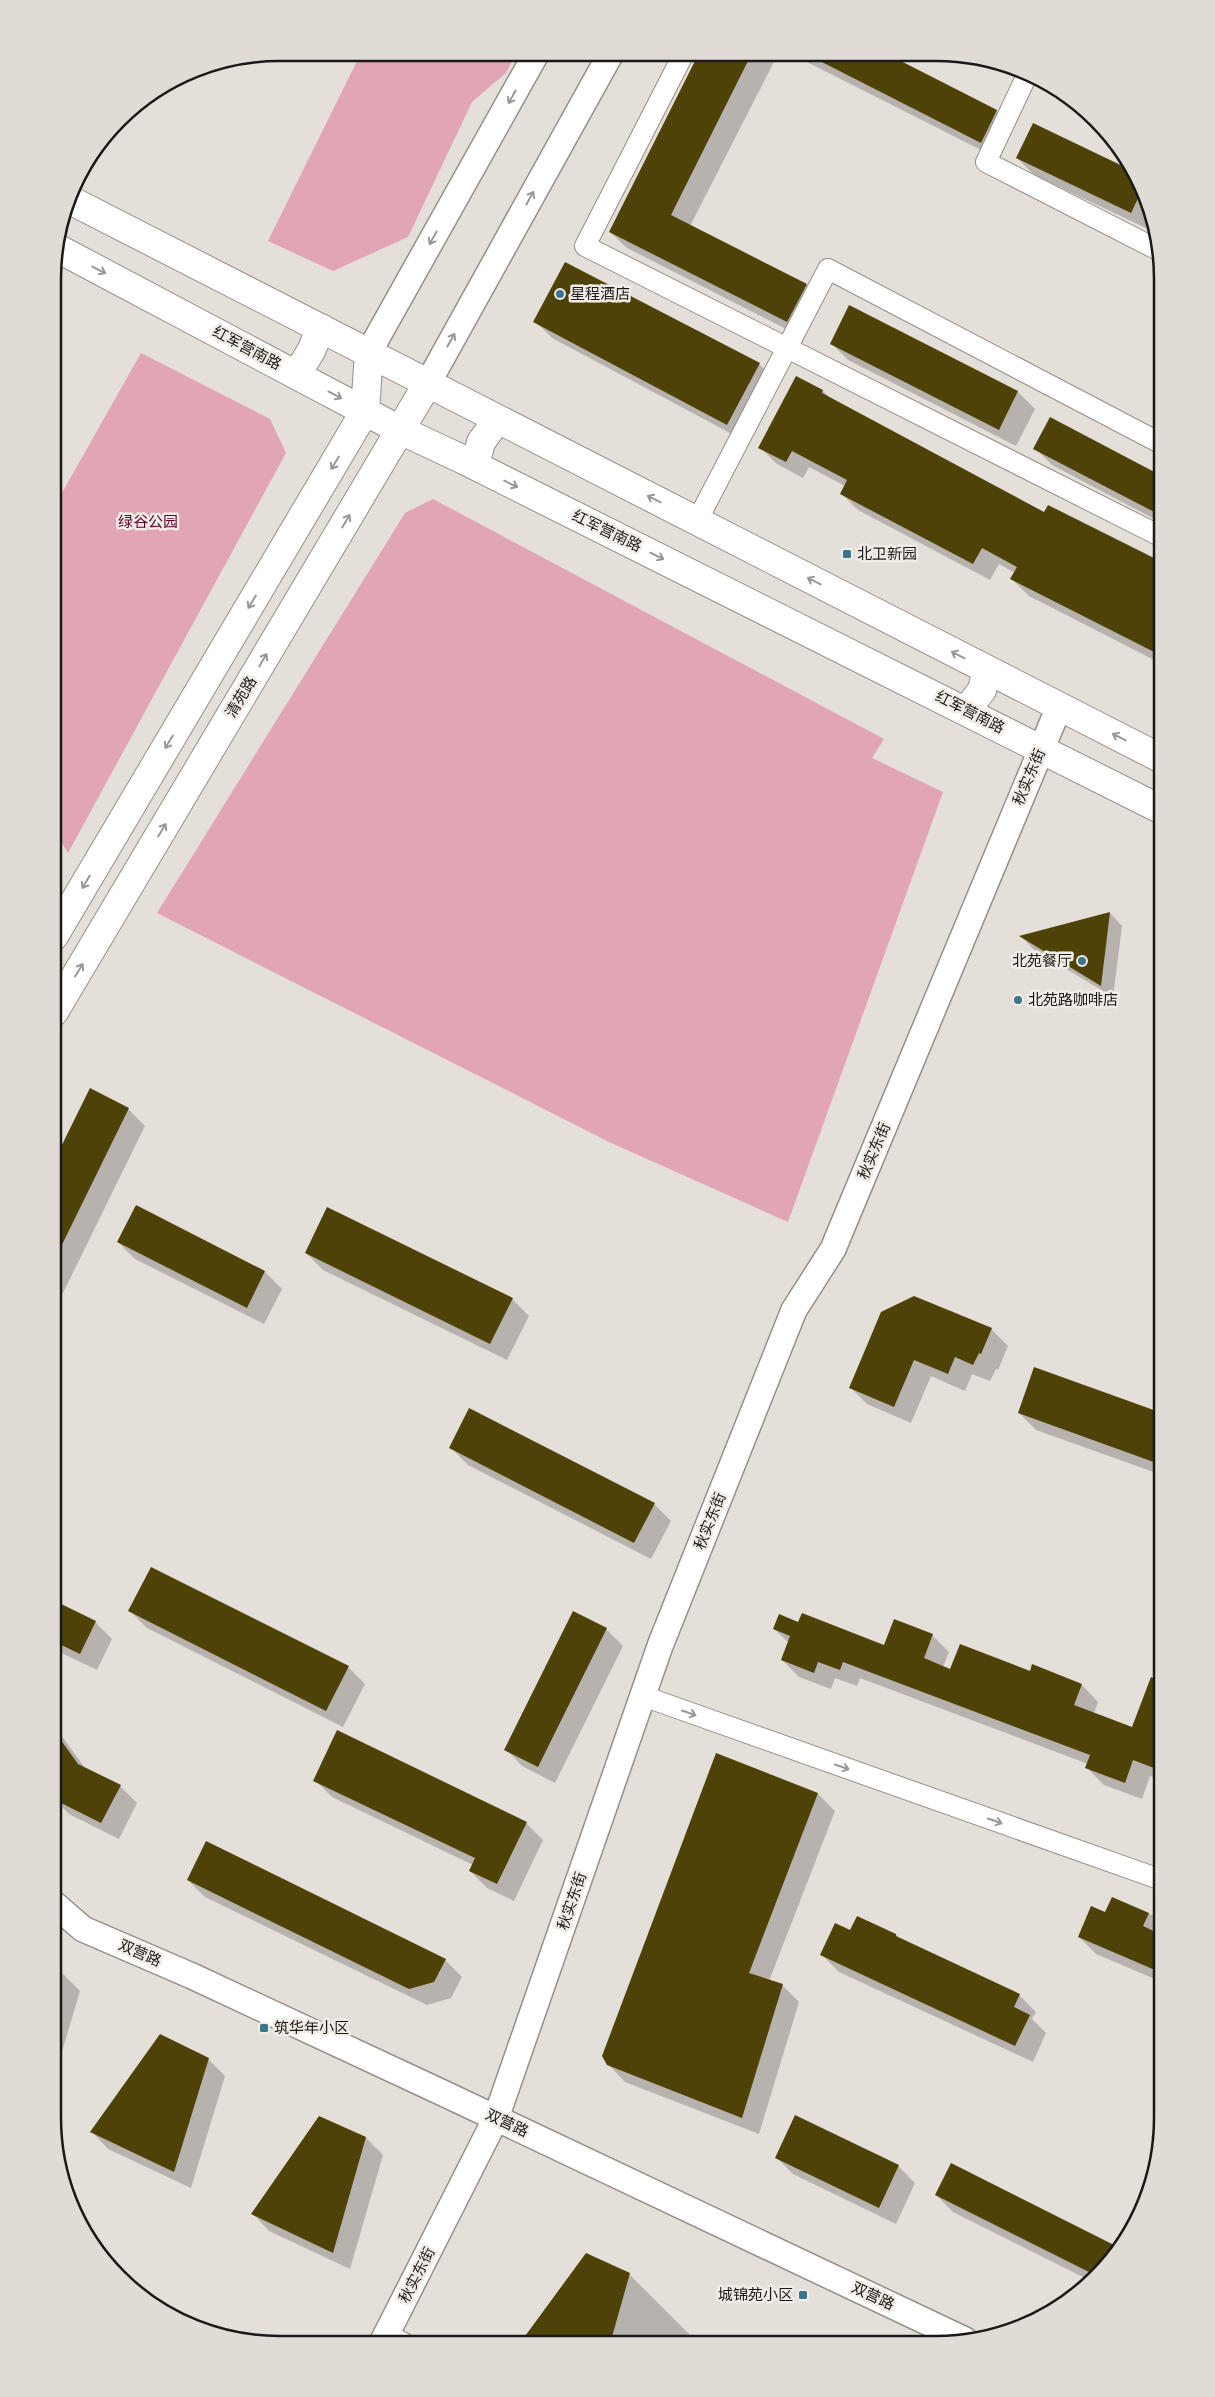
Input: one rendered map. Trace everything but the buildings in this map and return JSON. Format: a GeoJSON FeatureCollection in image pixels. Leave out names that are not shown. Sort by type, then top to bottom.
{"type":"FeatureCollection","features":[{"type":"Feature","properties":{"kind":"main road"},"geometry":{"type":"LineString","coordinates":[[76,203],[1154,755]]}},
{"type":"Feature","properties":{"kind":"main road","name":"红军营南路"},"geometry":{"type":"LineString","coordinates":[[63,251],[400,430],[966,710],[1154,806]]}},
{"type":"Feature","properties":{"kind":"main road"},"geometry":{"type":"LineString","coordinates":[[296,374],[312,351],[321,328]]}},
{"type":"Feature","properties":{"kind":"main road"},"geometry":{"type":"LineString","coordinates":[[61,924],[365,411],[369,352]]}},
{"type":"Feature","properties":{"kind":"main road","name":"清苑路"},"geometry":{"type":"LineString","coordinates":[[61,1000],[428,383]]}},
{"type":"Feature","properties":{"kind":"main road"},"geometry":{"type":"LineString","coordinates":[[475,466],[481,442],[498,419]]}},
{"type":"Feature","properties":{"kind":"main road"},"geometry":{"type":"LineString","coordinates":[[966,710],[982,690],[987,670]]}},
{"type":"Feature","properties":{"kind":"street"},"geometry":{"type":"LineString","coordinates":[[369,352],[532,61]]}},
{"type":"Feature","properties":{"kind":"street"},"geometry":{"type":"LineString","coordinates":[[428,383],[606,61]]}},
{"type":"Feature","properties":{"kind":"street"},"geometry":{"type":"LineString","coordinates":[[680,61],[585,246],[1154,533]]}},
{"type":"Feature","properties":{"kind":"street"},"geometry":{"type":"LineString","coordinates":[[1024,81],[986,162],[1151,247]]}},
{"type":"Feature","properties":{"kind":"street"},"geometry":{"type":"LineString","coordinates":[[697,521],[828,269],[1154,440]]}},
{"type":"Feature","properties":{"kind":"street","name":"秋实东街"},"geometry":{"type":"LineString","coordinates":[[393,2336],[496,2118],[660,1646],[794,1310],[833,1249],[1058,707]]}},
{"type":"Feature","properties":{"kind":"street"},"geometry":{"type":"LineString","coordinates":[[643,1696],[1154,1877]]}},
{"type":"Feature","properties":{"kind":"street","name":"双营路"},"geometry":{"type":"LineString","coordinates":[[61,1910],[83,1929],[192,1976],[954,2335]]}},
{"type":"Feature","properties":{"kind":"green space"},"geometry":{"type":"Polygon","coordinates":[[[357,61],[512,61],[506,73],[472,102],[408,237],[333,271],[268,241],[357,61]]]}},
{"type":"Feature","properties":{"kind":"green space","name":"绿谷公园"},"geometry":{"type":"Polygon","coordinates":[[[141,353],[270,419],[286,453],[68,853],[61,842],[61,495],[141,353]]]}},
{"type":"Feature","properties":{"kind":"green space"},"geometry":{"type":"Polygon","coordinates":[[[433,499],[884,739],[872,758],[943,792],[788,1222],[609,1142],[157,913],[405,513],[433,499]]]}},
{"type":"Feature","properties":{"kind":"place","name":"星程酒店"},"geometry":{"type":"Point","coordinates":[560,294]}},
{"type":"Feature","properties":{"kind":"place","name":"北卫新园"},"geometry":{"type":"Point","coordinates":[847,554]}},
{"type":"Feature","properties":{"kind":"place","name":"北苑餐厅"},"geometry":{"type":"Point","coordinates":[1082,961]}},
{"type":"Feature","properties":{"kind":"place","name":"北苑路咖啡店"},"geometry":{"type":"Point","coordinates":[1018,1000]}},
{"type":"Feature","properties":{"kind":"place","name":"筑华年小区"},"geometry":{"type":"Point","coordinates":[264,2028]}},
{"type":"Feature","properties":{"kind":"place","name":"城锦苑小区"},"geometry":{"type":"Point","coordinates":[803,2295]}}]}
